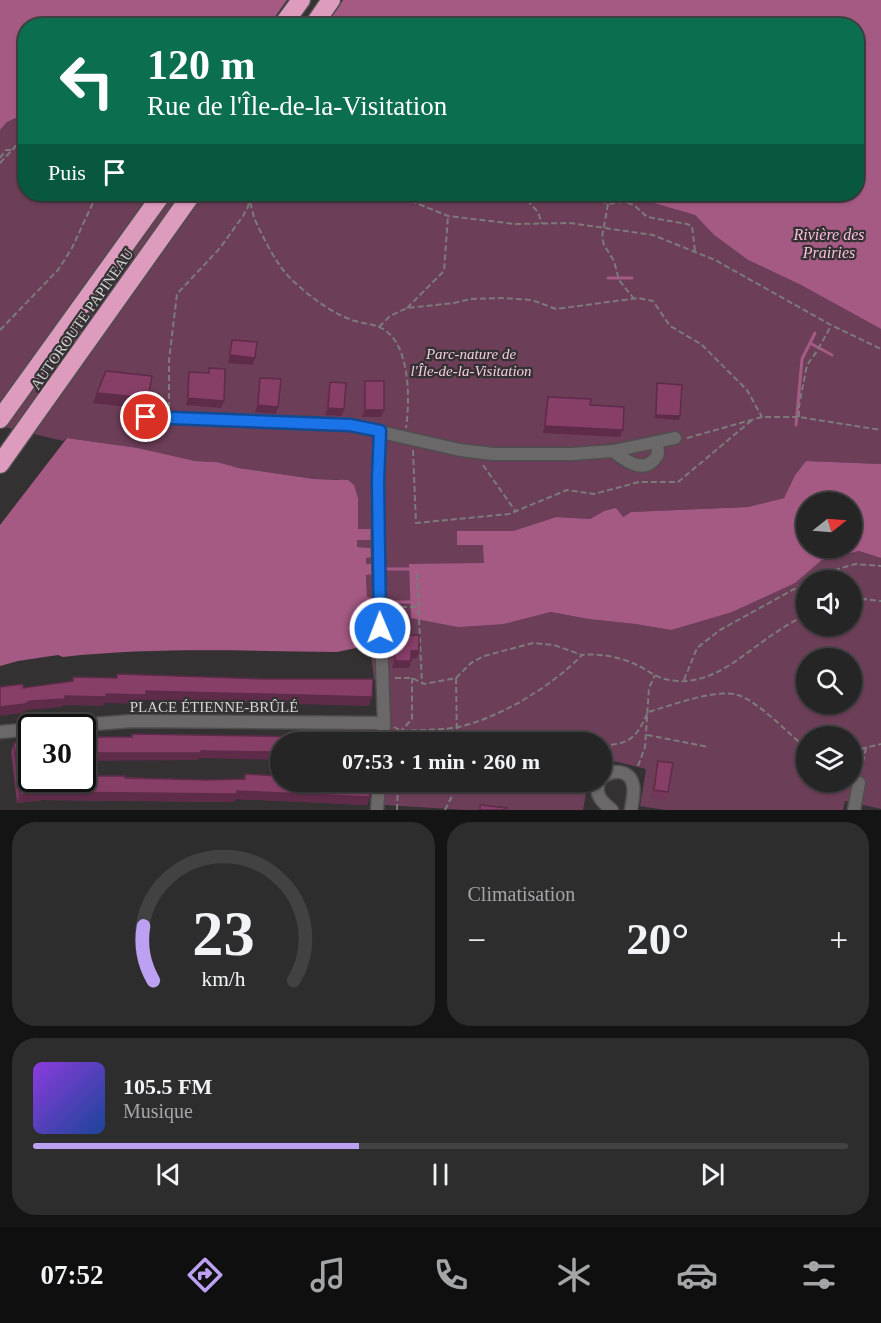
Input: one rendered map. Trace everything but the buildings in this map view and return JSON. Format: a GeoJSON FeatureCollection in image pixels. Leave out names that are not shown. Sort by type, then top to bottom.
{"type":"FeatureCollection","features":[{"type":"Feature","properties":{"kind":"highway"},"geometry":{"type":"LineString","coordinates":[[288,18],[301,0]]}},
{"type":"Feature","properties":{"kind":"highway"},"geometry":{"type":"LineString","coordinates":[[319,18],[331,0]]}},
{"type":"Feature","properties":{"kind":"highway","name":"AUTOROUTE PAPINEAU"},"geometry":{"type":"LineString","coordinates":[[0,419],[157,201]]}},
{"type":"Feature","properties":{"kind":"highway","name":"AUTOROUTE PAPINEAU"},"geometry":{"type":"LineString","coordinates":[[0,464],[187,201]]}},
{"type":"Feature","properties":{"kind":"street"},"geometry":{"type":"LineString","coordinates":[[146,417],[350,425],[408,434],[478,453],[613,451],[675,438]]}},
{"type":"Feature","properties":{"kind":"street"},"geometry":{"type":"LineString","coordinates":[[380,431],[378,527],[384,732]]}},
{"type":"Feature","properties":{"kind":"street"},"geometry":{"type":"LineString","coordinates":[[613,451],[628,464],[645,466],[651,464],[658,454],[657,443]]}},
{"type":"Feature","properties":{"kind":"street","name":"PLACE ÉTIENNE-BRÛLÉ"},"geometry":{"type":"LineString","coordinates":[[96,724],[132,721],[384,723]]}},
{"type":"Feature","properties":{"kind":"street"},"geometry":{"type":"LineString","coordinates":[[0,732],[18,730]]}},
{"type":"Feature","properties":{"kind":"street"},"geometry":{"type":"LineString","coordinates":[[612,772],[622,773],[629,777],[633,787],[631,810]]}},
{"type":"Feature","properties":{"kind":"street"},"geometry":{"type":"LineString","coordinates":[[377,810],[379,792]]}},
{"type":"Feature","properties":{"kind":"street"},"geometry":{"type":"LineString","coordinates":[[598,792],[599,797],[612,810]]}},
{"type":"Feature","properties":{"kind":"street"},"geometry":{"type":"LineString","coordinates":[[854,810],[857,792]]}},
{"type":"Feature","properties":{"kind":"path"},"geometry":{"type":"LineString","coordinates":[[0,163],[18,143]]}},
{"type":"Feature","properties":{"kind":"path"},"geometry":{"type":"LineString","coordinates":[[0,158],[6,150],[11,150]]}},
{"type":"Feature","properties":{"kind":"path"},"geometry":{"type":"LineString","coordinates":[[0,330],[58,270],[72,248],[94,201]]}},
{"type":"Feature","properties":{"kind":"path"},"geometry":{"type":"LineString","coordinates":[[169,411],[169,360],[177,294],[220,248],[243,216],[249,201]]}},
{"type":"Feature","properties":{"kind":"path"},"geometry":{"type":"LineString","coordinates":[[250,201],[254,218],[282,270],[290,279],[333,311],[347,318],[379,327],[389,334],[398,346],[403,359],[409,395],[408,434],[413,450],[416,523],[516,512],[567,490],[594,494],[639,483],[678,482],[752,420]]}},
{"type":"Feature","properties":{"kind":"path"},"geometry":{"type":"LineString","coordinates":[[411,201],[448,216],[515,224],[570,223],[653,235],[695,251],[831,325],[881,349]]}},
{"type":"Feature","properties":{"kind":"path"},"geometry":{"type":"LineString","coordinates":[[527,201],[534,205],[542,224]]}},
{"type":"Feature","properties":{"kind":"path"},"geometry":{"type":"LineString","coordinates":[[600,201],[608,204],[624,202],[634,205],[647,217],[692,226],[695,251]]}},
{"type":"Feature","properties":{"kind":"path"},"geometry":{"type":"LineString","coordinates":[[608,204],[604,245],[620,280],[634,299]]}},
{"type":"Feature","properties":{"kind":"path"},"geometry":{"type":"LineString","coordinates":[[408,308],[444,271],[448,216]]}},
{"type":"Feature","properties":{"kind":"path"},"geometry":{"type":"LineString","coordinates":[[379,327],[390,316],[408,308],[471,299],[532,300],[556,309],[634,299],[653,301],[670,326],[701,344],[747,390],[762,417]]}},
{"type":"Feature","properties":{"kind":"path"},"geometry":{"type":"LineString","coordinates":[[800,417],[799,406],[807,365],[831,325]]}},
{"type":"Feature","properties":{"kind":"path"},"geometry":{"type":"LineString","coordinates":[[675,438],[683,439],[762,417],[800,417],[881,430]]}},
{"type":"Feature","properties":{"kind":"path"},"geometry":{"type":"LineString","coordinates":[[478,453],[478,459],[516,512]]}},
{"type":"Feature","properties":{"kind":"path"},"geometry":{"type":"LineString","coordinates":[[835,570],[855,564],[881,566]]}},
{"type":"Feature","properties":{"kind":"path"},"geometry":{"type":"LineString","coordinates":[[417,574],[418,649],[422,684]]}},
{"type":"Feature","properties":{"kind":"path"},"geometry":{"type":"LineString","coordinates":[[684,680],[697,648],[720,630],[796,588]]}},
{"type":"Feature","properties":{"kind":"path"},"geometry":{"type":"LineString","coordinates":[[862,599],[881,601]]}},
{"type":"Feature","properties":{"kind":"path"},"geometry":{"type":"LineString","coordinates":[[401,607],[419,607]]}},
{"type":"Feature","properties":{"kind":"path"},"geometry":{"type":"LineString","coordinates":[[383,678],[412,678],[422,684],[456,678],[471,663],[484,656],[533,643],[554,645],[582,655],[598,653],[635,664],[669,680],[708,677],[729,666],[796,621]]}},
{"type":"Feature","properties":{"kind":"path"},"geometry":{"type":"LineString","coordinates":[[401,730],[456,727],[498,713],[567,671],[582,655]]}},
{"type":"Feature","properties":{"kind":"path"},"geometry":{"type":"LineString","coordinates":[[638,766],[647,735],[649,688],[655,675]]}},
{"type":"Feature","properties":{"kind":"path"},"geometry":{"type":"LineString","coordinates":[[401,730],[412,719],[412,678]]}},
{"type":"Feature","properties":{"kind":"path"},"geometry":{"type":"LineString","coordinates":[[456,678],[456,732]]}},
{"type":"Feature","properties":{"kind":"path"},"geometry":{"type":"LineString","coordinates":[[648,712],[705,696],[736,694],[751,701],[796,740]]}},
{"type":"Feature","properties":{"kind":"path"},"geometry":{"type":"LineString","coordinates":[[612,743],[626,742],[639,732],[648,712]]}},
{"type":"Feature","properties":{"kind":"path"},"geometry":{"type":"LineString","coordinates":[[647,735],[709,747]]}},
{"type":"Feature","properties":{"kind":"path"},"geometry":{"type":"LineString","coordinates":[[862,749],[881,744]]}},
{"type":"Feature","properties":{"kind":"path"},"geometry":{"type":"LineString","coordinates":[[862,768],[866,748]]}},
{"type":"Feature","properties":{"kind":"path"},"geometry":{"type":"LineString","coordinates":[[397,810],[398,792]]}},
{"type":"Feature","properties":{"kind":"path"},"geometry":{"type":"LineString","coordinates":[[446,810],[455,792]]}},
{"type":"Feature","properties":{"kind":"green space","name":"Parc-nature de l'Île-de-la-Visitation"},"geometry":{"type":"Polygon","coordinates":[[[18,117],[18,201],[647,201],[695,215],[714,235],[748,260],[801,285],[881,329],[881,464],[806,461],[795,475],[784,498],[748,507],[631,512],[623,517],[604,511],[590,519],[556,517],[513,531],[488,532],[484,555],[488,579],[504,624],[551,612],[671,630],[796,582],[796,636],[862,636],[862,570],[810,570],[822,560],[830,558],[862,558],[862,552],[881,558],[881,809],[845,801],[843,810],[665,810],[640,806],[646,769],[612,760],[612,732],[390,732],[390,680],[374,679],[371,655],[365,654],[365,637],[375,637],[366,628],[366,608],[373,607],[373,599],[367,598],[366,574],[373,573],[372,564],[366,564],[371,548],[357,547],[357,540],[371,540],[371,529],[358,529],[358,498],[338,479],[314,479],[239,468],[138,448],[67,438],[63,441],[0,426],[0,130],[7,122],[18,117]]]}},
{"type":"Feature","properties":{"kind":"green space"},"geometry":{"type":"Polygon","coordinates":[[[385,792],[586,792],[583,810],[466,810],[384,805],[385,792]]]}},
{"type":"Feature","properties":{"kind":"water","name":"Rivière des Prairies"},"geometry":{"type":"Polygon","coordinates":[[[0,0],[881,0],[881,329],[801,285],[748,260],[714,235],[695,215],[647,201],[864,201],[864,18],[18,18],[18,117],[7,122],[0,130],[0,0]]]}},
{"type":"Feature","properties":{"kind":"water"},"geometry":{"type":"Polygon","coordinates":[[[67,438],[138,448],[239,468],[314,479],[348,480],[354,485],[358,498],[358,529],[371,529],[371,540],[357,540],[357,547],[372,548],[372,557],[366,558],[366,564],[372,564],[373,574],[366,575],[367,597],[373,598],[374,607],[366,608],[366,628],[375,629],[375,637],[366,637],[365,641],[356,648],[337,652],[200,650],[63,657],[58,655],[0,666],[0,525],[67,438]]]}},
{"type":"Feature","properties":{"kind":"water"},"geometry":{"type":"Polygon","coordinates":[[[806,461],[881,464],[881,558],[862,552],[862,492],[796,492],[796,558],[830,558],[822,560],[810,570],[796,570],[795,583],[732,612],[671,630],[551,612],[504,624],[458,627],[411,618],[409,564],[484,563],[483,545],[457,545],[457,531],[513,531],[556,517],[590,519],[604,511],[616,508],[623,517],[631,512],[748,507],[784,498],[795,475],[806,461]]]}},
{"type":"Feature","properties":{"kind":"pier"},"geometry":{"type":"Polygon","coordinates":[[[287,0],[343,0],[331,18],[274,18],[287,0]]]}},
{"type":"Feature","properties":{"kind":"waterway"},"geometry":{"type":"LineString","coordinates":[[608,278],[632,278]]}},
{"type":"Feature","properties":{"kind":"waterway"},"geometry":{"type":"LineString","coordinates":[[796,425],[802,359],[815,333]]}},
{"type":"Feature","properties":{"kind":"waterway"},"geometry":{"type":"LineString","coordinates":[[810,343],[832,355]]}},
{"type":"Feature","properties":{"kind":"waterway"},"geometry":{"type":"LineString","coordinates":[[383,569],[410,569]]}},
{"type":"Feature","properties":{"kind":"waterway"},"geometry":{"type":"LineString","coordinates":[[384,602],[411,602]]}},
{"type":"Feature","properties":{"kind":"route"},"geometry":{"type":"LineString","coordinates":[[146,417],[350,425],[380,431],[378,541],[380,628]]}}]}
